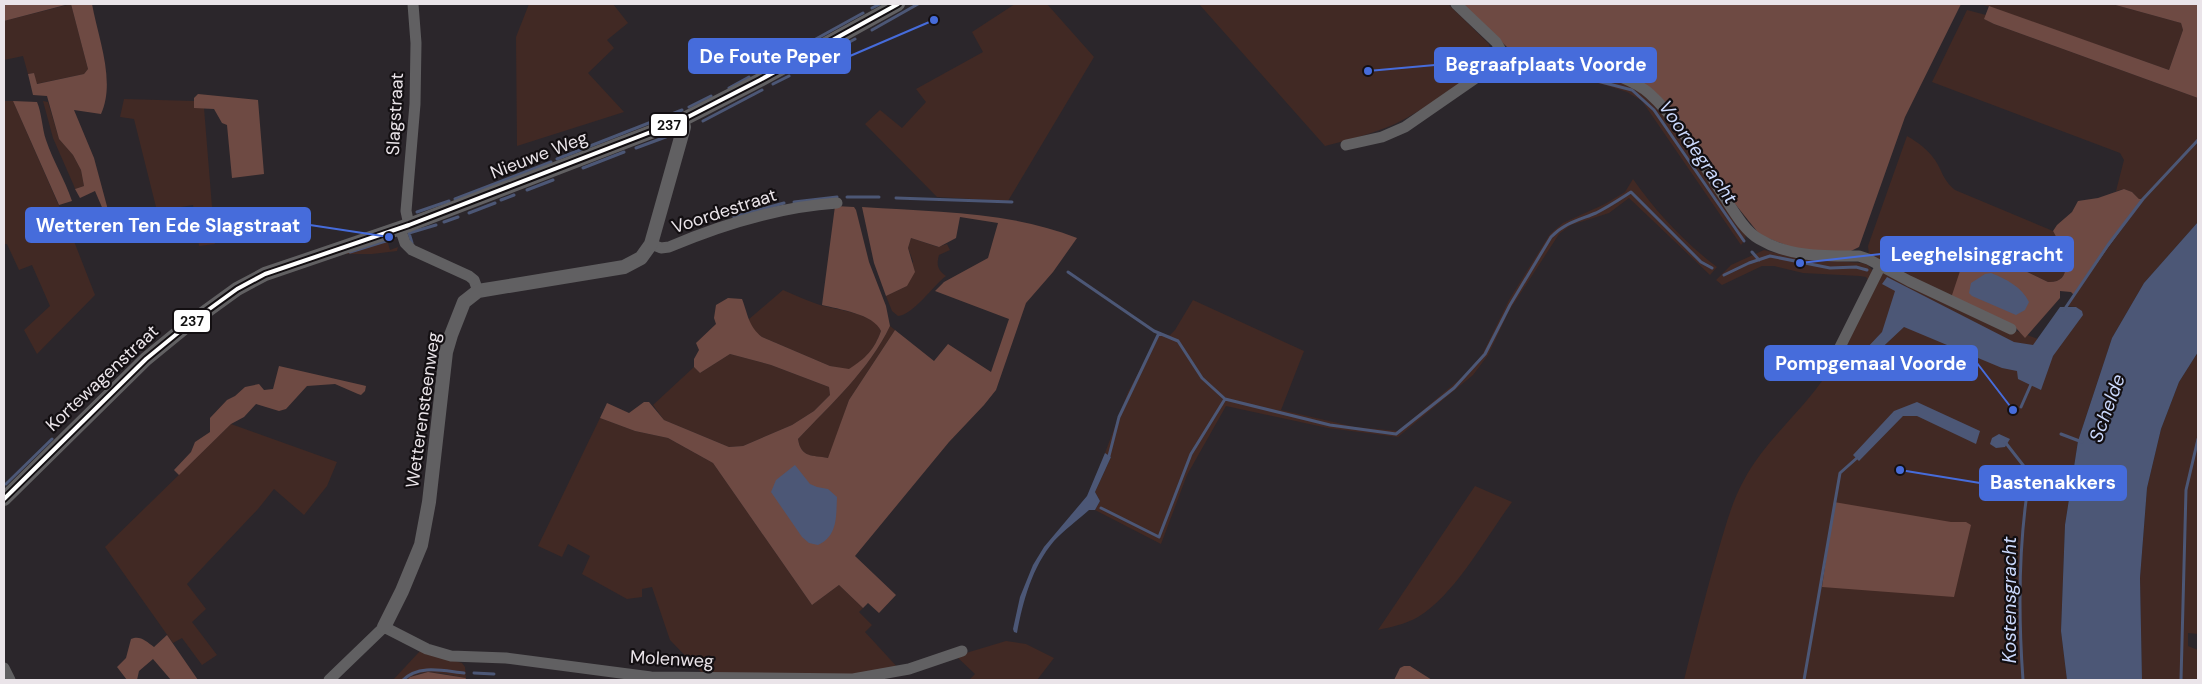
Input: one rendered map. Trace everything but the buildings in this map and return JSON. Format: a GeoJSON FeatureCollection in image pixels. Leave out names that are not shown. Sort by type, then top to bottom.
{"type":"FeatureCollection","features":[{"type":"Feature","properties":{"kind":"street","name":"Slagstraat"},"geometry":{"type":"LineString","coordinates":[[405,226],[416,104],[416,43],[413,4]]}},
{"type":"Feature","properties":{"kind":"street"},"geometry":{"type":"LineString","coordinates":[[405,226],[405,243],[412,250],[469,276],[474,280],[478,291],[624,266],[641,258],[652,244],[684,127],[682,120],[772,74],[898,4]]}},
{"type":"Feature","properties":{"kind":"street"},"geometry":{"type":"LineString","coordinates":[[1456,4],[1496,42],[1502,52],[1594,69],[1636,84],[1650,94],[1666,112],[1737,215],[1757,238],[1797,254],[1859,256],[1881,265],[1909,281],[2011,330]]}},
{"type":"Feature","properties":{"kind":"street"},"geometry":{"type":"LineString","coordinates":[[1346,145],[1382,137],[1405,127],[1496,64],[1502,52]]}},
{"type":"Feature","properties":{"kind":"street","name":"Nieuwe Weg"},"geometry":{"type":"LineString","coordinates":[[405,226],[682,120]]}},
{"type":"Feature","properties":{"kind":"street","name":"Voordestraat"},"geometry":{"type":"LineString","coordinates":[[652,244],[661,248],[668,247],[746,219],[787,208],[837,203]]}},
{"type":"Feature","properties":{"kind":"street","name":"Kortewagenstraat"},"geometry":{"type":"LineString","coordinates":[[4,499],[130,374],[217,302],[265,274],[405,226]]}},
{"type":"Feature","properties":{"kind":"street"},"geometry":{"type":"LineString","coordinates":[[1826,375],[1881,265]]}},
{"type":"Feature","properties":{"kind":"street","name":"Wetterensteenweg"},"geometry":{"type":"LineString","coordinates":[[329,680],[384,627],[402,591],[421,544],[429,502],[446,352],[464,302],[478,291]]}},
{"type":"Feature","properties":{"kind":"street","name":"Molenweg"},"geometry":{"type":"LineString","coordinates":[[384,627],[427,648],[451,656],[506,658],[651,677],[853,679],[909,669],[962,651]]}},
{"type":"Feature","properties":{"kind":"street"},"geometry":{"type":"LineString","coordinates":[[4,668],[10,680]]}},
{"type":"Feature","properties":{"kind":"shaded area"},"geometry":{"type":"Polygon","coordinates":[[[4,4],[69,4],[4,21],[4,4]]]}},
{"type":"Feature","properties":{"kind":"shaded area"},"geometry":{"type":"Polygon","coordinates":[[[71,4],[88,69],[84,74],[36,84],[34,73],[28,74],[23,56],[4,60],[4,21],[71,4]]]}},
{"type":"Feature","properties":{"kind":"shaded area"},"geometry":{"type":"Polygon","coordinates":[[[71,4],[92,4],[104,59],[107,88],[101,114],[74,110],[94,158],[108,210],[104,212],[95,191],[80,198],[75,189],[84,186],[81,170],[73,155],[59,139],[47,96],[33,95],[28,74],[34,73],[37,84],[84,74],[88,69],[71,4]]]}},
{"type":"Feature","properties":{"kind":"shaded area"},"geometry":{"type":"Polygon","coordinates":[[[529,4],[613,4],[628,23],[607,40],[614,48],[588,73],[624,112],[517,146],[516,37],[529,4]]]}},
{"type":"Feature","properties":{"kind":"shaded area"},"geometry":{"type":"Polygon","coordinates":[[[1015,4],[1047,4],[1094,57],[1008,201],[937,197],[865,124],[880,110],[902,128],[926,102],[916,89],[983,52],[972,32],[1015,4]]]}},
{"type":"Feature","properties":{"kind":"shaded area"},"geometry":{"type":"Polygon","coordinates":[[[1199,4],[1448,4],[1489,44],[1490,57],[1482,67],[1418,112],[1378,131],[1325,146],[1199,4]]]}},
{"type":"Feature","properties":{"kind":"shaded area"},"geometry":{"type":"Polygon","coordinates":[[[1462,4],[1961,4],[1905,117],[1859,247],[1847,253],[1798,250],[1760,235],[1635,79],[1508,48],[1462,4]]]}},
{"type":"Feature","properties":{"kind":"shaded area"},"geometry":{"type":"Polygon","coordinates":[[[1981,4],[2112,4],[2181,23],[2183,30],[2169,70],[1981,4]]]}},
{"type":"Feature","properties":{"kind":"shaded area"},"geometry":{"type":"Polygon","coordinates":[[[2112,4],[2198,4],[2198,98],[1984,19],[1989,6],[2169,70],[2183,30],[2181,23],[2112,4]]]}},
{"type":"Feature","properties":{"kind":"shaded area"},"geometry":{"type":"Polygon","coordinates":[[[1967,10],[1986,15],[1985,19],[1994,24],[2198,98],[2198,222],[2144,283],[2112,338],[2078,441],[2065,525],[2061,631],[2067,680],[1684,680],[1719,548],[1736,496],[1762,452],[1826,375],[1881,265],[2011,329],[2060,347],[2076,307],[2066,306],[2143,200],[2124,189],[2116,191],[2124,160],[2120,153],[1932,82],[1967,10]]]}},
{"type":"Feature","properties":{"kind":"shaded area"},"geometry":{"type":"Polygon","coordinates":[[[1515,57],[1611,78],[1635,89],[1657,107],[1675,130],[1746,235],[1741,245],[1642,101],[1627,92],[1605,85],[1529,65],[1506,64],[1509,58],[1515,57]]]}},
{"type":"Feature","properties":{"kind":"shaded area"},"geometry":{"type":"Polygon","coordinates":[[[198,94],[258,100],[264,174],[232,178],[227,125],[222,123],[214,109],[194,108],[194,98],[198,94]]]}},
{"type":"Feature","properties":{"kind":"shaded area"},"geometry":{"type":"Polygon","coordinates":[[[124,99],[194,101],[194,107],[204,108],[215,244],[199,246],[193,205],[157,211],[134,119],[120,117],[124,99]]]}},
{"type":"Feature","properties":{"kind":"shaded area"},"geometry":{"type":"Polygon","coordinates":[[[4,101],[13,101],[70,231],[95,295],[37,354],[24,330],[50,306],[32,265],[19,270],[7,244],[4,244],[4,101]]]}},
{"type":"Feature","properties":{"kind":"shaded area"},"geometry":{"type":"Polygon","coordinates":[[[13,101],[37,102],[46,140],[72,201],[59,205],[13,101]]]}},
{"type":"Feature","properties":{"kind":"shaded area"},"geometry":{"type":"Polygon","coordinates":[[[43,101],[48,102],[59,139],[73,155],[81,170],[84,186],[75,189],[53,138],[43,101]]]}},
{"type":"Feature","properties":{"kind":"shaded area"},"geometry":{"type":"Polygon","coordinates":[[[1907,136],[1929,153],[1955,190],[2053,231],[2065,263],[2063,277],[2057,281],[2048,282],[1976,247],[1951,298],[1869,255],[1868,246],[1907,136]]]}},
{"type":"Feature","properties":{"kind":"shaded area"},"geometry":{"type":"Polygon","coordinates":[[[1633,179],[1672,226],[1717,267],[1710,275],[1629,198],[1609,213],[1571,225],[1559,234],[1509,311],[1488,355],[1473,375],[1398,437],[1328,428],[1226,406],[1187,475],[1161,544],[1095,510],[1100,501],[1095,492],[1111,457],[1105,453],[1128,392],[1158,336],[1170,335],[1175,330],[1193,300],[1304,351],[1281,410],[1355,427],[1398,431],[1466,374],[1482,355],[1509,300],[1550,234],[1563,223],[1605,204],[1625,192],[1633,179]]]}},
{"type":"Feature","properties":{"kind":"shaded area"},"geometry":{"type":"Polygon","coordinates":[[[2124,189],[2132,192],[2139,199],[2143,199],[2074,295],[2071,292],[2060,291],[2060,298],[2025,338],[2016,328],[1951,298],[1965,256],[1976,247],[2048,282],[2057,281],[2063,277],[2065,263],[2053,231],[2057,225],[2072,212],[2078,201],[2098,198],[2124,189]]]}},
{"type":"Feature","properties":{"kind":"shaded area"},"geometry":{"type":"Polygon","coordinates":[[[835,206],[854,207],[856,210],[869,262],[886,306],[890,326],[860,372],[798,439],[802,450],[812,456],[828,458],[849,400],[895,330],[934,361],[948,344],[991,372],[1009,319],[935,291],[944,282],[988,258],[998,223],[960,217],[956,238],[939,247],[911,238],[908,248],[915,272],[907,286],[886,296],[874,263],[862,207],[971,214],[1025,222],[1077,238],[1053,272],[1026,303],[996,390],[949,442],[855,556],[896,595],[879,613],[868,603],[863,608],[839,585],[812,605],[713,463],[668,438],[635,431],[600,418],[607,403],[629,413],[644,402],[649,402],[664,420],[729,447],[743,446],[792,425],[814,411],[830,395],[829,387],[771,365],[730,354],[700,373],[694,367],[694,359],[699,350],[696,343],[716,324],[714,318],[716,305],[728,298],[742,299],[751,324],[762,337],[830,366],[849,369],[869,353],[881,331],[877,325],[871,320],[855,313],[822,305],[835,206]]]}},
{"type":"Feature","properties":{"kind":"shaded area"},"geometry":{"type":"Polygon","coordinates":[[[395,236],[395,240],[388,243],[390,250],[398,247],[397,251],[372,254],[345,254],[395,236]]]}},
{"type":"Feature","properties":{"kind":"shaded area"},"geometry":{"type":"Polygon","coordinates":[[[911,238],[938,247],[947,244],[950,250],[939,255],[938,262],[939,270],[946,276],[910,311],[898,316],[892,311],[886,296],[907,286],[913,261],[908,248],[911,238]]]}},
{"type":"Feature","properties":{"kind":"shaded area"},"geometry":{"type":"Polygon","coordinates":[[[1764,250],[1796,258],[1862,263],[1868,265],[1872,270],[1869,282],[1866,277],[1803,273],[1774,266],[1762,266],[1722,285],[1716,280],[1731,265],[1764,250]]]}},
{"type":"Feature","properties":{"kind":"shaded area"},"geometry":{"type":"Polygon","coordinates":[[[783,290],[820,305],[854,313],[871,320],[881,331],[872,349],[849,370],[830,366],[762,337],[754,331],[748,320],[783,290]]]}},
{"type":"Feature","properties":{"kind":"shaded area"},"geometry":{"type":"Polygon","coordinates":[[[890,326],[895,330],[849,400],[829,458],[805,453],[798,439],[860,372],[890,326]]]}},
{"type":"Feature","properties":{"kind":"shaded area"},"geometry":{"type":"Polygon","coordinates":[[[2198,352],[2198,634],[2188,633],[2188,646],[2198,650],[2198,680],[2142,680],[2140,578],[2147,488],[2161,429],[2179,382],[2198,352]]]}},
{"type":"Feature","properties":{"kind":"shaded area"},"geometry":{"type":"Polygon","coordinates":[[[730,354],[771,365],[829,387],[830,395],[814,411],[792,425],[743,446],[729,447],[664,420],[653,405],[694,367],[700,373],[730,354]]]}},
{"type":"Feature","properties":{"kind":"shaded area"},"geometry":{"type":"Polygon","coordinates":[[[279,366],[366,386],[365,391],[361,395],[335,384],[307,386],[286,409],[279,411],[256,404],[244,417],[231,424],[179,475],[174,470],[191,452],[195,442],[210,432],[210,418],[227,400],[245,387],[259,384],[264,390],[273,389],[279,366]]]}},
{"type":"Feature","properties":{"kind":"shaded area"},"geometry":{"type":"Polygon","coordinates":[[[600,418],[635,431],[668,438],[713,463],[812,605],[839,585],[863,608],[859,612],[872,625],[865,632],[899,669],[870,674],[704,675],[670,640],[652,587],[642,589],[642,597],[627,599],[582,574],[590,556],[568,544],[562,557],[538,546],[600,418]]]}},
{"type":"Feature","properties":{"kind":"shaded area"},"geometry":{"type":"Polygon","coordinates":[[[231,424],[337,462],[327,486],[304,515],[274,489],[258,509],[187,584],[206,609],[192,622],[217,655],[202,665],[182,638],[173,643],[105,547],[231,424]]]}},
{"type":"Feature","properties":{"kind":"shaded area"},"geometry":{"type":"Polygon","coordinates":[[[1475,486],[1512,502],[1445,595],[1432,607],[1409,622],[1378,630],[1475,486]]]}},
{"type":"Feature","properties":{"kind":"shaded area"},"geometry":{"type":"Polygon","coordinates":[[[1834,502],[1951,522],[1966,522],[1971,525],[1954,597],[1822,587],[1834,502]]]}},
{"type":"Feature","properties":{"kind":"shaded area"},"geometry":{"type":"Polygon","coordinates":[[[167,635],[198,680],[171,680],[153,659],[139,671],[137,680],[127,680],[117,667],[126,658],[131,639],[140,638],[154,647],[167,635]]]}},
{"type":"Feature","properties":{"kind":"shaded area"},"geometry":{"type":"Polygon","coordinates":[[[1006,641],[1026,644],[1054,658],[1037,680],[969,680],[975,674],[956,656],[1006,641]]]}},
{"type":"Feature","properties":{"kind":"shaded area"},"geometry":{"type":"Polygon","coordinates":[[[420,651],[462,663],[465,667],[466,678],[427,672],[420,673],[407,680],[393,680],[420,651]]]}},
{"type":"Feature","properties":{"kind":"shaded area"},"geometry":{"type":"Polygon","coordinates":[[[1410,666],[1432,680],[1394,680],[1400,668],[1410,666]]]}},
{"type":"Feature","properties":{"kind":"shaded area"},"geometry":{"type":"Polygon","coordinates":[[[428,672],[466,678],[465,680],[407,680],[410,677],[428,672]]]}},
{"type":"Feature","properties":{"kind":"water","name":"Schelde"},"geometry":{"type":"Polygon","coordinates":[[[2198,222],[2198,352],[2179,382],[2161,429],[2147,488],[2140,578],[2142,680],[2067,680],[2061,631],[2065,525],[2078,441],[2112,338],[2144,283],[2198,222]]]}},
{"type":"Feature","properties":{"kind":"water"},"geometry":{"type":"Polygon","coordinates":[[[1991,273],[2008,281],[2022,292],[2029,302],[2025,310],[2016,315],[1969,293],[1971,283],[1985,274],[1991,273]]]}},
{"type":"Feature","properties":{"kind":"water"},"geometry":{"type":"Polygon","coordinates":[[[1887,277],[2014,342],[2033,345],[2060,307],[2076,307],[2082,311],[2083,315],[2053,356],[2041,390],[2018,379],[2017,371],[2002,368],[1904,327],[1857,371],[1848,368],[1882,332],[1895,291],[1882,284],[1887,277]]]}},
{"type":"Feature","properties":{"kind":"water"},"geometry":{"type":"Polygon","coordinates":[[[1917,402],[1980,431],[1976,444],[1917,416],[1903,416],[1859,461],[1853,455],[1894,411],[1917,402]]]}},
{"type":"Feature","properties":{"kind":"water"},"geometry":{"type":"Polygon","coordinates":[[[1999,434],[2010,439],[2005,447],[1996,448],[1990,444],[1992,438],[1999,434]]]}},
{"type":"Feature","properties":{"kind":"water"},"geometry":{"type":"Polygon","coordinates":[[[1105,453],[1111,457],[1095,492],[1100,501],[1095,510],[1089,510],[1058,537],[1046,551],[1034,573],[1022,609],[1017,633],[1014,632],[1020,597],[1033,565],[1044,547],[1087,496],[1105,453]]]}},
{"type":"Feature","properties":{"kind":"water"},"geometry":{"type":"Polygon","coordinates":[[[795,465],[810,484],[828,489],[837,497],[833,531],[825,541],[818,545],[809,543],[802,537],[771,492],[776,480],[795,465]]]}},
{"type":"Feature","properties":{"kind":"waterway"},"geometry":{"type":"LineString","coordinates":[[872,8],[880,4]]}},
{"type":"Feature","properties":{"kind":"waterway"},"geometry":{"type":"LineString","coordinates":[[872,30],[918,4]]}},
{"type":"Feature","properties":{"kind":"waterway"},"geometry":{"type":"LineString","coordinates":[[758,71],[863,13]]}},
{"type":"Feature","properties":{"kind":"waterway"},"geometry":{"type":"LineString","coordinates":[[842,46],[855,39]]}},
{"type":"Feature","properties":{"kind":"waterway"},"geometry":{"type":"LineString","coordinates":[[821,58],[836,50]]}},
{"type":"Feature","properties":{"kind":"waterway"},"geometry":{"type":"LineString","coordinates":[[809,65],[814,62]]}},
{"type":"Feature","properties":{"kind":"waterway","name":"Voordegracht"},"geometry":{"type":"LineString","coordinates":[[1511,62],[1532,64],[1632,90],[1654,110],[1744,241]]}},
{"type":"Feature","properties":{"kind":"waterway"},"geometry":{"type":"LineString","coordinates":[[773,84],[789,76]]}},
{"type":"Feature","properties":{"kind":"waterway"},"geometry":{"type":"LineString","coordinates":[[729,88],[749,77]]}},
{"type":"Feature","properties":{"kind":"waterway"},"geometry":{"type":"LineString","coordinates":[[703,121],[762,90]]}},
{"type":"Feature","properties":{"kind":"waterway"},"geometry":{"type":"LineString","coordinates":[[689,107],[711,96]]}},
{"type":"Feature","properties":{"kind":"waterway"},"geometry":{"type":"LineString","coordinates":[[557,159],[682,110]]}},
{"type":"Feature","properties":{"kind":"waterway"},"geometry":{"type":"LineString","coordinates":[[636,148],[671,135]]}},
{"type":"Feature","properties":{"kind":"waterway"},"geometry":{"type":"LineString","coordinates":[[2064,310],[2108,245],[2143,199],[2198,140]]}},
{"type":"Feature","properties":{"kind":"waterway"},"geometry":{"type":"LineString","coordinates":[[583,168],[624,152]]}},
{"type":"Feature","properties":{"kind":"waterway"},"geometry":{"type":"LineString","coordinates":[[455,199],[551,162]]}},
{"type":"Feature","properties":{"kind":"waterway"},"geometry":{"type":"LineString","coordinates":[[527,190],[553,180]]}},
{"type":"Feature","properties":{"kind":"waterway"},"geometry":{"type":"LineString","coordinates":[[1068,272],[1154,331],[1178,341],[1202,378],[1225,399],[1330,425],[1396,434],[1454,388],[1485,354],[1510,305],[1551,237],[1566,225],[1596,213],[1631,192],[1701,262],[1712,268]]}},
{"type":"Feature","properties":{"kind":"waterway"},"geometry":{"type":"LineString","coordinates":[[501,200],[514,195]]}},
{"type":"Feature","properties":{"kind":"waterway"},"geometry":{"type":"LineString","coordinates":[[794,202],[837,197]]}},
{"type":"Feature","properties":{"kind":"waterway"},"geometry":{"type":"LineString","coordinates":[[847,197],[879,197]]}},
{"type":"Feature","properties":{"kind":"waterway"},"geometry":{"type":"LineString","coordinates":[[896,198],[1012,202]]}},
{"type":"Feature","properties":{"kind":"waterway"},"geometry":{"type":"LineString","coordinates":[[417,212],[449,201]]}},
{"type":"Feature","properties":{"kind":"waterway"},"geometry":{"type":"LineString","coordinates":[[469,213],[495,203]]}},
{"type":"Feature","properties":{"kind":"waterway"},"geometry":{"type":"LineString","coordinates":[[734,217],[784,203]]}},
{"type":"Feature","properties":{"kind":"waterway"},"geometry":{"type":"LineString","coordinates":[[444,222],[458,217]]}},
{"type":"Feature","properties":{"kind":"waterway"},"geometry":{"type":"LineString","coordinates":[[412,243],[409,233],[436,225]]}},
{"type":"Feature","properties":{"kind":"waterway"},"geometry":{"type":"LineString","coordinates":[[350,252],[389,240]]}},
{"type":"Feature","properties":{"kind":"waterway"},"geometry":{"type":"LineString","coordinates":[[1752,252],[1759,260]]}},
{"type":"Feature","properties":{"kind":"waterway"},"geometry":{"type":"LineString","coordinates":[[1724,275],[1749,263],[1770,256],[1830,268],[1856,267],[1867,270]]}},
{"type":"Feature","properties":{"kind":"waterway"},"geometry":{"type":"LineString","coordinates":[[1109,456],[1119,417],[1159,333]]}},
{"type":"Feature","properties":{"kind":"waterway"},"geometry":{"type":"LineString","coordinates":[[2021,407],[2032,382]]}},
{"type":"Feature","properties":{"kind":"waterway"},"geometry":{"type":"LineString","coordinates":[[1101,508],[1159,537],[1191,454],[1225,399]]}},
{"type":"Feature","properties":{"kind":"waterway"},"geometry":{"type":"LineString","coordinates":[[2061,434],[2082,442]]}},
{"type":"Feature","properties":{"kind":"waterway"},"geometry":{"type":"LineString","coordinates":[[6,484],[52,439]]}},
{"type":"Feature","properties":{"kind":"waterway"},"geometry":{"type":"LineString","coordinates":[[2181,680],[2186,490],[2198,439]]}},
{"type":"Feature","properties":{"kind":"waterway","name":"Kostensgracht"},"geometry":{"type":"LineString","coordinates":[[2005,442],[2030,474],[2023,526],[2020,577],[2023,680]]}},
{"type":"Feature","properties":{"kind":"waterway"},"geometry":{"type":"LineString","coordinates":[[1804,680],[1840,473],[1858,457]]}},
{"type":"Feature","properties":{"kind":"waterway"},"geometry":{"type":"LineString","coordinates":[[403,680],[409,675],[424,670],[464,673]]}},
{"type":"Feature","properties":{"kind":"waterway"},"geometry":{"type":"LineString","coordinates":[[474,673],[494,674]]}},
{"type":"Feature","properties":{"kind":"transit line","name":"237"},"geometry":{"type":"LineString","coordinates":[[4,499],[146,359],[190,323],[237,289],[265,274],[409,225],[682,120],[760,80],[898,4]]}},
{"type":"Feature","properties":{"kind":"place","name":"De Foute Peper"},"geometry":{"type":"Point","coordinates":[934,20]}},
{"type":"Feature","properties":{"kind":"place","name":"Begraafplaats Voorde"},"geometry":{"type":"Point","coordinates":[1368,71]}},
{"type":"Feature","properties":{"kind":"place","name":"Wetteren Ten Ede Slagstraat"},"geometry":{"type":"Point","coordinates":[389,237]}},
{"type":"Feature","properties":{"kind":"place","name":"Leeghelsinggracht"},"geometry":{"type":"Point","coordinates":[1800,263]}},
{"type":"Feature","properties":{"kind":"place","name":"Pompgemaal Voorde"},"geometry":{"type":"Point","coordinates":[2013,410]}},
{"type":"Feature","properties":{"kind":"place","name":"Bastenakkers"},"geometry":{"type":"Point","coordinates":[1900,470]}}]}
